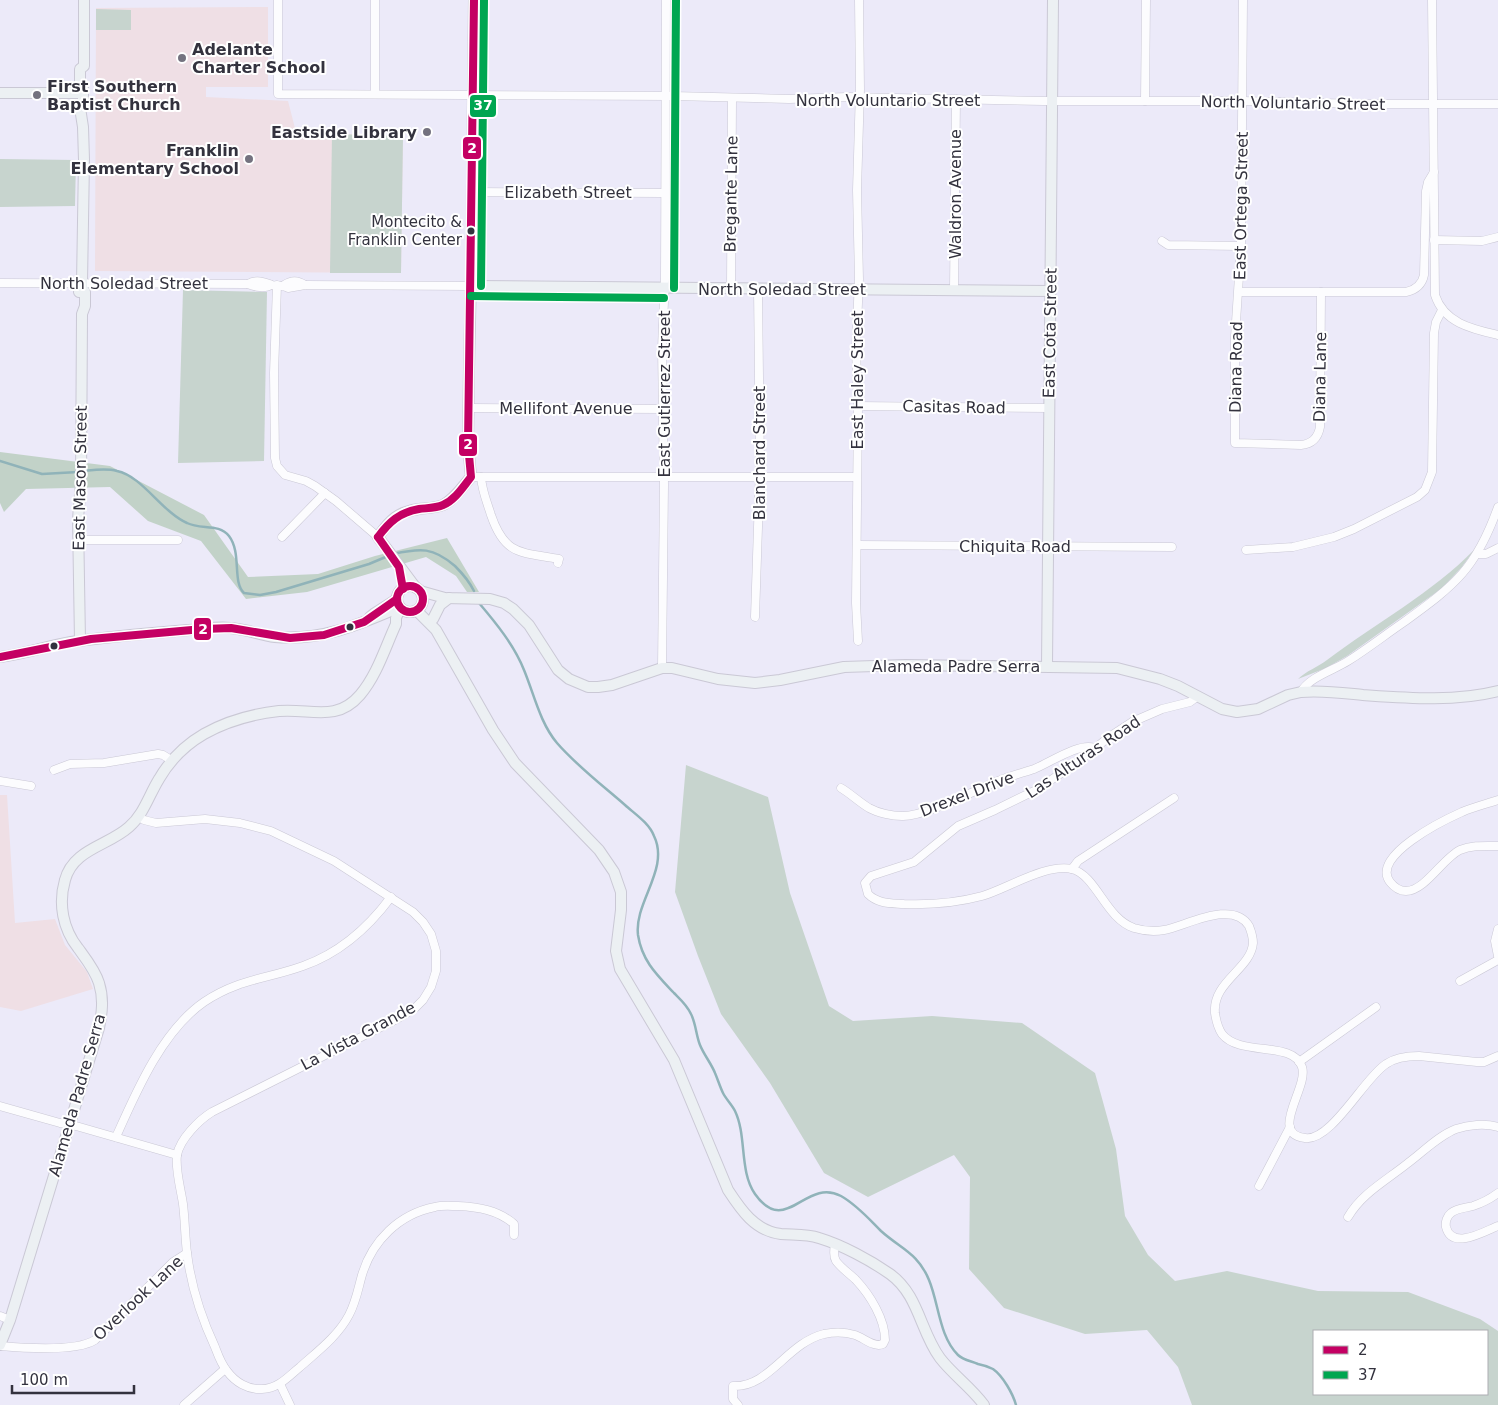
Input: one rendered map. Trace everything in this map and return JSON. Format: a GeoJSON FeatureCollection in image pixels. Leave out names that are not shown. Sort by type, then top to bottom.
{"type":"FeatureCollection","features":[{"type":"Feature","properties":{"kind":"street","name":"East Mason Street"},"geometry":{"type":"LineString","coordinates":[[80,642],[78,540],[81,482],[82,314],[79,292],[82,286],[83,127],[80,108],[83,94],[80,83],[80,69],[84,66],[84,0]]}},
{"type":"Feature","properties":{"kind":"street","name":"North Voluntario Street"},"geometry":{"type":"LineString","coordinates":[[278,0],[278,94],[1498,104]]}},
{"type":"Feature","properties":{"kind":"street"},"geometry":{"type":"LineString","coordinates":[[375,0],[375,94]]}},
{"type":"Feature","properties":{"kind":"street"},"geometry":{"type":"LineString","coordinates":[[474,0],[469,408],[476,477],[501,538],[521,552],[560,559],[558,563]]}},
{"type":"Feature","properties":{"kind":"street","name":"East Gutierrez Street"},"geometry":{"type":"LineString","coordinates":[[662,668],[664,409],[662,348],[666,0]]}},
{"type":"Feature","properties":{"kind":"street","name":"East Haley Street"},"geometry":{"type":"LineString","coordinates":[[858,0],[860,98],[857,190],[858,289],[856,348],[858,406],[856,477],[858,641]]}},
{"type":"Feature","properties":{"kind":"street","name":"East Cota Street"},"geometry":{"type":"LineString","coordinates":[[1048,666],[1053,0]]}},
{"type":"Feature","properties":{"kind":"street"},"geometry":{"type":"LineString","coordinates":[[1145,102],[1146,0]]}},
{"type":"Feature","properties":{"kind":"street","name":"East Ortega Street"},"geometry":{"type":"LineString","coordinates":[[1239,292],[1243,0]]}},
{"type":"Feature","properties":{"kind":"street"},"geometry":{"type":"LineString","coordinates":[[1432,0],[1434,291],[1442,310],[1450,318],[1463,326],[1498,335]]}},
{"type":"Feature","properties":{"kind":"street"},"geometry":{"type":"LineString","coordinates":[[0,93],[83,94]]}},
{"type":"Feature","properties":{"kind":"street","name":"Bregante Lane"},"geometry":{"type":"LineString","coordinates":[[730,289],[732,98]]}},
{"type":"Feature","properties":{"kind":"street","name":"Waldron Avenue"},"geometry":{"type":"LineString","coordinates":[[954,289],[956,99]]}},
{"type":"Feature","properties":{"kind":"street"},"geometry":{"type":"LineString","coordinates":[[1239,292],[1406,292],[1416,289],[1422,283],[1424,270],[1426,191],[1428,182],[1434,172]]}},
{"type":"Feature","properties":{"kind":"street","name":"Elizabeth Street"},"geometry":{"type":"LineString","coordinates":[[472,192],[664,193]]}},
{"type":"Feature","properties":{"kind":"street"},"geometry":{"type":"LineString","coordinates":[[1434,240],[1486,240],[1498,237]]}},
{"type":"Feature","properties":{"kind":"street"},"geometry":{"type":"LineString","coordinates":[[1162,241],[1168,245],[1241,246]]}},
{"type":"Feature","properties":{"kind":"street","name":"North Soledad Street"},"geometry":{"type":"LineString","coordinates":[[0,282],[82,286],[248,284],[252,281],[277,285],[299,281],[305,285],[1050,291]]}},
{"type":"Feature","properties":{"kind":"street"},"geometry":{"type":"LineString","coordinates":[[0,657],[80,642],[203,629],[231,628],[273,636],[308,637],[343,630],[409,607],[423,596],[378,537],[311,483],[285,475],[279,469],[276,462],[274,395],[277,285]]}},
{"type":"Feature","properties":{"kind":"street","name":"Blanchard Street"},"geometry":{"type":"LineString","coordinates":[[755,617],[760,476],[758,289]]}},
{"type":"Feature","properties":{"kind":"street","name":"Diana Road"},"geometry":{"type":"LineString","coordinates":[[1235,443],[1235,337],[1239,292]]}},
{"type":"Feature","properties":{"kind":"street","name":"Diana Lane"},"geometry":{"type":"LineString","coordinates":[[1235,443],[1301,445],[1310,443],[1317,436],[1320,427],[1321,292]]}},
{"type":"Feature","properties":{"kind":"street"},"geometry":{"type":"LineString","coordinates":[[1246,550],[1293,548],[1327,539],[1354,529],[1412,500],[1425,490],[1432,472],[1434,333],[1436,322],[1442,310]]}},
{"type":"Feature","properties":{"kind":"street","name":"Casitas Road"},"geometry":{"type":"LineString","coordinates":[[858,406],[1049,408]]}},
{"type":"Feature","properties":{"kind":"street","name":"Mellifont Avenue"},"geometry":{"type":"LineString","coordinates":[[469,408],[664,409]]}},
{"type":"Feature","properties":{"kind":"street"},"geometry":{"type":"LineString","coordinates":[[378,537],[390,521],[399,514],[436,507],[452,500],[476,477],[856,477]]}},
{"type":"Feature","properties":{"kind":"street"},"geometry":{"type":"LineString","coordinates":[[282,537],[325,493]]}},
{"type":"Feature","properties":{"kind":"street"},"geometry":{"type":"LineString","coordinates":[[1301,692],[1308,682],[1352,659],[1444,592],[1464,572],[1478,554],[1498,507]]}},
{"type":"Feature","properties":{"kind":"street"},"geometry":{"type":"LineString","coordinates":[[78,540],[178,540]]}},
{"type":"Feature","properties":{"kind":"street","name":"Chiquita Road"},"geometry":{"type":"LineString","coordinates":[[857,545],[1172,547]]}},
{"type":"Feature","properties":{"kind":"street"},"geometry":{"type":"LineString","coordinates":[[1478,554],[1486,554],[1498,548]]}},
{"type":"Feature","properties":{"kind":"street"},"geometry":{"type":"LineString","coordinates":[[399,567],[402,589],[399,593],[409,607],[435,625],[507,753],[599,850],[617,877],[621,887],[622,901],[616,951],[620,969],[674,1060],[725,1183],[736,1203],[751,1221],[768,1230],[782,1234],[817,1237],[864,1258],[901,1283],[914,1302],[939,1357],[972,1390],[984,1405]]}},
{"type":"Feature","properties":{"kind":"street","name":"Alameda Padre Serra"},"geometry":{"type":"LineString","coordinates":[[402,589],[409,586],[447,598]]}},
{"type":"Feature","properties":{"kind":"street"},"geometry":{"type":"LineString","coordinates":[[435,625],[440,605],[447,598]]}},
{"type":"Feature","properties":{"kind":"street","name":"Alameda Padre Serra"},"geometry":{"type":"LineString","coordinates":[[0,1345],[5,1318],[70,1125],[99,1028],[102,994],[97,976],[73,942],[65,925],[62,907],[64,881],[69,868],[78,857],[120,834],[139,817],[158,780],[172,760],[204,734],[242,718],[280,711],[329,712],[343,709],[364,689],[395,626],[396,618],[409,607],[447,598],[490,599],[508,605],[529,625],[558,670],[569,679],[583,686],[604,687],[662,668],[672,668],[718,679],[755,682],[780,680],[844,667],[905,665],[1117,668],[1152,676],[1178,686],[1222,709],[1237,712],[1258,709],[1288,695],[1301,692],[1449,697],[1479,695],[1498,691]]}},
{"type":"Feature","properties":{"kind":"street"},"geometry":{"type":"LineString","coordinates":[[368,620],[374,613],[409,607]]}},
{"type":"Feature","properties":{"kind":"street"},"geometry":{"type":"LineString","coordinates":[[385,615],[391,619],[395,626]]}},
{"type":"Feature","properties":{"kind":"street","name":"Las Alturas Road"},"geometry":{"type":"LineString","coordinates":[[1072,869],[1054,870],[1032,876],[982,896],[943,904],[882,902],[872,899],[864,887],[867,879],[871,876],[914,862],[958,826],[1036,790],[1078,762],[1108,737],[1139,718],[1162,709],[1190,702],[1198,696]]}},
{"type":"Feature","properties":{"kind":"street","name":"Drexel Drive"},"geometry":{"type":"LineString","coordinates":[[841,788],[877,812],[894,816],[912,816],[1001,780],[1034,769],[1065,754],[1090,746],[1094,748]]}},
{"type":"Feature","properties":{"kind":"street"},"geometry":{"type":"LineString","coordinates":[[54,770],[70,764],[104,763],[158,754],[172,760]]}},
{"type":"Feature","properties":{"kind":"street"},"geometry":{"type":"LineString","coordinates":[[0,781],[31,786]]}},
{"type":"Feature","properties":{"kind":"street"},"geometry":{"type":"LineString","coordinates":[[1174,798],[1078,861],[1072,869],[1087,879],[1111,911],[1122,922],[1133,928],[1150,932],[1205,917],[1224,914],[1232,915],[1245,921],[1252,933],[1252,947],[1244,962],[1216,998],[1214,1008],[1218,1025],[1222,1033],[1234,1044],[1282,1052],[1292,1056],[1300,1062],[1303,1076],[1299,1094],[1289,1114],[1290,1128],[1258,1186]]}},
{"type":"Feature","properties":{"kind":"street"},"geometry":{"type":"LineString","coordinates":[[1498,800],[1464,811],[1423,833],[1393,857],[1388,864],[1387,875],[1390,882],[1396,888],[1410,891],[1422,884],[1448,858],[1460,850],[1475,846],[1498,846]]}},
{"type":"Feature","properties":{"kind":"street","name":"La Vista Grande"},"geometry":{"type":"LineString","coordinates":[[139,817],[156,823],[205,820],[240,823],[272,831],[334,861],[391,897],[418,917],[426,926],[434,942],[437,960],[431,987],[423,1000],[415,1008],[212,1112],[196,1125],[177,1155]]}},
{"type":"Feature","properties":{"kind":"street"},"geometry":{"type":"LineString","coordinates":[[116,1137],[162,1047],[190,1014],[204,1003],[230,988],[247,981],[304,966],[330,954],[359,933],[378,914],[391,897]]}},
{"type":"Feature","properties":{"kind":"street"},"geometry":{"type":"LineString","coordinates":[[1460,981],[1498,958],[1495,941],[1498,930]]}},
{"type":"Feature","properties":{"kind":"street"},"geometry":{"type":"LineString","coordinates":[[1300,1062],[1376,1007]]}},
{"type":"Feature","properties":{"kind":"street"},"geometry":{"type":"LineString","coordinates":[[1290,1128],[1295,1134],[1303,1138],[1309,1138],[1322,1132],[1354,1102],[1378,1071],[1393,1060],[1411,1056],[1484,1062],[1498,1056]]}},
{"type":"Feature","properties":{"kind":"street"},"geometry":{"type":"LineString","coordinates":[[0,1106],[177,1155],[187,1253],[200,1312],[225,1369],[237,1381],[250,1388],[268,1389],[280,1384],[341,1328],[355,1303],[362,1276],[372,1252],[384,1234],[400,1221],[423,1210],[437,1206],[473,1207],[508,1219],[514,1224],[514,1235]]}},
{"type":"Feature","properties":{"kind":"street"},"geometry":{"type":"LineString","coordinates":[[1348,1217],[1364,1196],[1444,1135],[1464,1127],[1487,1125],[1498,1127]]}},
{"type":"Feature","properties":{"kind":"street"},"geometry":{"type":"LineString","coordinates":[[1498,1193],[1481,1203],[1453,1212],[1446,1222],[1450,1234],[1463,1239],[1473,1237],[1498,1226]]}},
{"type":"Feature","properties":{"kind":"street"},"geometry":{"type":"LineString","coordinates":[[738,1405],[733,1399],[733,1386],[751,1384],[759,1380],[794,1349],[814,1338],[836,1332],[856,1335],[876,1345],[883,1344],[885,1340],[881,1322],[867,1293],[836,1261],[834,1256],[835,1245]]}},
{"type":"Feature","properties":{"kind":"street","name":"Overlook Lane"},"geometry":{"type":"LineString","coordinates":[[0,1345],[74,1347],[90,1343],[173,1262],[187,1253]]}},
{"type":"Feature","properties":{"kind":"street"},"geometry":{"type":"LineString","coordinates":[[184,1405],[225,1369]]}},
{"type":"Feature","properties":{"kind":"street"},"geometry":{"type":"LineString","coordinates":[[280,1384],[290,1405]]}},
{"type":"Feature","properties":{"kind":"shaded area","name":"Franklin Elementary School"},"geometry":{"type":"Polygon","coordinates":[[[268,7],[268,87],[206,87],[206,97],[288,101],[296,132],[403,136],[401,273],[95,271],[96,8],[268,7]]]}},
{"type":"Feature","properties":{"kind":"shaded area"},"geometry":{"type":"Polygon","coordinates":[[[96,9],[131,10],[131,30],[96,30],[96,9]]]}},
{"type":"Feature","properties":{"kind":"shaded area"},"geometry":{"type":"Polygon","coordinates":[[[332,134],[403,136],[401,273],[330,273],[332,134]]]}},
{"type":"Feature","properties":{"kind":"shaded area"},"geometry":{"type":"Polygon","coordinates":[[[0,159],[76,160],[75,206],[0,207],[0,159]]]}},
{"type":"Feature","properties":{"kind":"shaded area"},"geometry":{"type":"Polygon","coordinates":[[[183,290],[267,292],[264,461],[178,463],[183,290]]]}},
{"type":"Feature","properties":{"kind":"shaded area"},"geometry":{"type":"Polygon","coordinates":[[[0,452],[110,466],[204,515],[248,577],[318,574],[375,556],[447,538],[479,592],[467,592],[456,576],[426,557],[307,592],[246,599],[201,541],[148,521],[110,487],[26,489],[4,512],[0,503],[0,452]]]}},
{"type":"Feature","properties":{"kind":"shaded area"},"geometry":{"type":"Polygon","coordinates":[[[1475,549],[1461,568],[1441,589],[1347,656],[1326,668],[1298,679],[1422,594],[1441,580],[1475,549]]]}},
{"type":"Feature","properties":{"kind":"shaded area"},"geometry":{"type":"Polygon","coordinates":[[[686,765],[768,797],[790,893],[829,1006],[853,1021],[932,1016],[1022,1023],[1095,1073],[1116,1149],[1125,1216],[1148,1255],[1175,1281],[1227,1271],[1318,1291],[1408,1292],[1480,1319],[1498,1331],[1498,1405],[1192,1405],[1178,1367],[1147,1330],[1085,1334],[1004,1308],[969,1269],[970,1177],[954,1155],[868,1197],[824,1173],[770,1083],[721,1014],[675,892],[686,765]]]}},
{"type":"Feature","properties":{"kind":"shaded area"},"geometry":{"type":"Polygon","coordinates":[[[0,795],[7,795],[15,923],[55,919],[65,945],[87,972],[93,989],[21,1011],[0,1007],[0,795]]]}},
{"type":"Feature","properties":{"kind":"waterway"},"geometry":{"type":"LineString","coordinates":[[0,461],[42,474],[78,472]]}},
{"type":"Feature","properties":{"kind":"waterway"},"geometry":{"type":"LineString","coordinates":[[83,471],[109,470],[126,474],[144,487],[178,518],[192,525],[220,529],[225,532],[233,543],[238,582],[244,593],[260,595],[276,592],[369,564],[388,556]]}},
{"type":"Feature","properties":{"kind":"waterway"},"geometry":{"type":"LineString","coordinates":[[393,554],[419,550],[440,555],[458,569],[474,591]]}},
{"type":"Feature","properties":{"kind":"waterway"},"geometry":{"type":"LineString","coordinates":[[479,603],[510,643],[524,670],[546,727],[557,743],[652,831],[658,848],[658,861],[638,923],[640,944],[651,967],[683,1002],[691,1014],[702,1049],[739,1121],[747,1175],[755,1194],[766,1206],[776,1210],[786,1209],[817,1194],[828,1192],[841,1196],[863,1212],[881,1231],[920,1263],[929,1280],[947,1339],[958,1355],[997,1372],[1013,1396],[1016,1405]]}},
{"type":"Feature","properties":{"kind":"transit line","name":"2"},"geometry":{"type":"LineString","coordinates":[[378,537],[391,522],[401,515],[412,510],[437,507],[447,503],[471,477],[468,444],[474,0]]}},
{"type":"Feature","properties":{"kind":"transit line","name":"37"},"geometry":{"type":"LineString","coordinates":[[481,286],[484,0]]}},
{"type":"Feature","properties":{"kind":"transit line","name":"37"},"geometry":{"type":"LineString","coordinates":[[674,288],[676,0]]}},
{"type":"Feature","properties":{"kind":"transit line","name":"37"},"geometry":{"type":"LineString","coordinates":[[471,296],[664,298]]}},
{"type":"Feature","properties":{"kind":"transit line","name":"2"},"geometry":{"type":"LineString","coordinates":[[378,537],[399,567],[403,589]]}},
{"type":"Feature","properties":{"kind":"transit line","name":"2"},"geometry":{"type":"LineString","coordinates":[[410,586],[419,590],[423,599],[419,608],[410,612],[401,608],[397,599],[401,590],[410,586]]}},
{"type":"Feature","properties":{"kind":"transit line","name":"2"},"geometry":{"type":"LineString","coordinates":[[0,657],[91,639],[203,629],[231,628],[290,638],[324,635],[364,622],[397,599]]}},
{"type":"Feature","properties":{"kind":"place","name":"Adelante Charter School"},"geometry":{"type":"Point","coordinates":[182,58]}},
{"type":"Feature","properties":{"kind":"place","name":"First Southern Baptist Church"},"geometry":{"type":"Point","coordinates":[37,95]}},
{"type":"Feature","properties":{"kind":"place","name":"Eastside Library"},"geometry":{"type":"Point","coordinates":[427,132]}},
{"type":"Feature","properties":{"kind":"place","name":"Franklin Elementary School"},"geometry":{"type":"Point","coordinates":[249,159]}},
{"type":"Feature","properties":{"kind":"place","name":"Montecito & Franklin Center"},"geometry":{"type":"Point","coordinates":[471,231]}}]}
